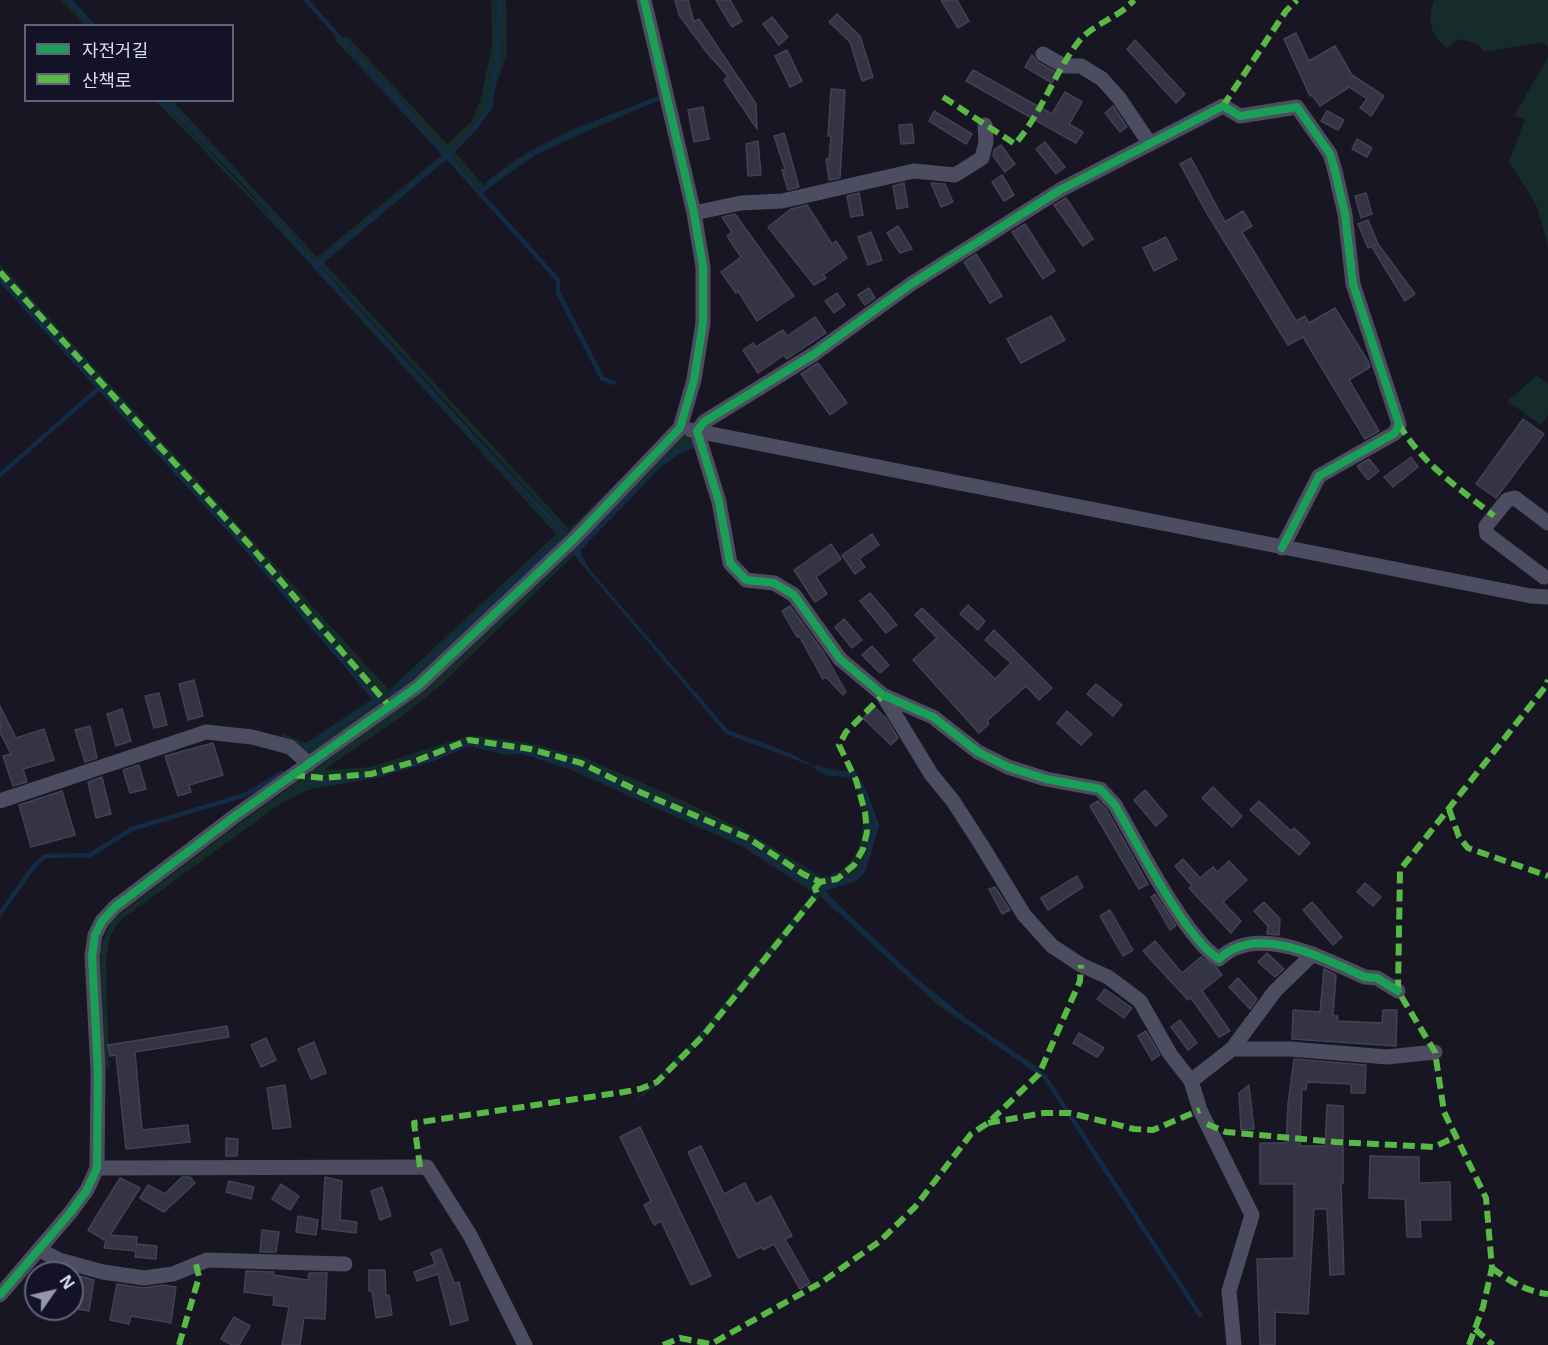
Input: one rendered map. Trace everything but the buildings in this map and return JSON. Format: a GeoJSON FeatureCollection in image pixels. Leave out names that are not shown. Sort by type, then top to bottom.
{"type":"FeatureCollection","features":[{"type":"Feature","properties":{"kind":"street"},"geometry":{"type":"LineString","coordinates":[[0,1295],[40,1250],[87,1190],[97,1168],[98,1071],[92,956],[95,935],[102,921],[115,907],[418,686],[574,539],[680,428],[692,390],[703,323],[703,267],[694,213],[644,0]]}},
{"type":"Feature","properties":{"kind":"street"},"geometry":{"type":"LineString","coordinates":[[1043,54],[1064,66],[1081,66],[1102,79],[1119,98],[1150,144]]}},
{"type":"Feature","properties":{"kind":"street"},"geometry":{"type":"LineString","coordinates":[[697,432],[704,422],[814,354],[921,278],[1060,190],[1223,106],[1240,116],[1297,107],[1330,154],[1345,214],[1353,284],[1399,424],[1395,433],[1319,476],[1282,548]]}},
{"type":"Feature","properties":{"kind":"street"},"geometry":{"type":"LineString","coordinates":[[694,213],[741,203],[782,201],[914,171],[955,175],[982,158],[986,142],[985,125]]}},
{"type":"Feature","properties":{"kind":"street"},"geometry":{"type":"LineString","coordinates":[[680,428],[1282,548],[1531,596],[1548,597]]}},
{"type":"Feature","properties":{"kind":"street"},"geometry":{"type":"LineString","coordinates":[[697,432],[720,502],[730,563],[737,573],[746,580],[774,583],[794,595],[840,659],[883,695],[933,717],[978,752],[1008,767],[1080,787],[1100,789],[1115,805],[1194,936],[1212,955],[1219,959],[1228,950],[1243,943],[1294,947],[1365,976],[1377,978],[1398,991]]}},
{"type":"Feature","properties":{"kind":"street"},"geometry":{"type":"LineString","coordinates":[[1531,596],[1546,574],[1487,534],[1486,526],[1507,500],[1515,498],[1548,523]]}},
{"type":"Feature","properties":{"kind":"street"},"geometry":{"type":"LineString","coordinates":[[883,695],[931,774],[953,801],[1024,915],[1052,946],[1081,965],[1108,977],[1140,1001],[1170,1054],[1191,1081],[1200,1110],[1252,1215],[1229,1291],[1234,1345]]}},
{"type":"Feature","properties":{"kind":"street"},"geometry":{"type":"LineString","coordinates":[[0,801],[206,732],[252,737],[290,747],[309,764]]}},
{"type":"Feature","properties":{"kind":"street"},"geometry":{"type":"LineString","coordinates":[[1191,1081],[1232,1049],[1275,991],[1313,954]]}},
{"type":"Feature","properties":{"kind":"street"},"geometry":{"type":"LineString","coordinates":[[1232,1049],[1290,1049],[1387,1057],[1435,1052]]}},
{"type":"Feature","properties":{"kind":"street"},"geometry":{"type":"LineString","coordinates":[[97,1168],[427,1167],[470,1235],[525,1345]]}},
{"type":"Feature","properties":{"kind":"street"},"geometry":{"type":"LineString","coordinates":[[40,1250],[70,1263],[103,1272],[144,1278],[173,1274],[207,1260],[345,1263]]}},
{"type":"Feature","properties":{"kind":"green space"},"geometry":{"type":"Polygon","coordinates":[[[61,0],[66,0],[90,24],[84,24],[61,0]]]}},
{"type":"Feature","properties":{"kind":"green space"},"geometry":{"type":"Polygon","coordinates":[[[491,0],[506,0],[507,55],[496,85],[492,109],[455,152],[483,185],[502,169],[545,143],[590,122],[660,96],[637,0],[640,0],[691,213],[700,267],[701,308],[684,409],[676,426],[665,439],[564,540],[393,699],[390,697],[380,703],[379,708],[309,755],[282,740],[281,733],[306,743],[372,699],[243,548],[0,283],[0,264],[389,690],[556,534],[246,194],[157,102],[163,102],[213,155],[563,536],[567,533],[169,102],[174,102],[317,257],[442,155],[336,41],[335,36],[348,37],[447,144],[471,122],[480,101],[492,46],[491,0]],[[662,100],[537,154],[480,194],[447,159],[324,263],[569,529],[663,437],[674,423],[685,385],[695,325],[699,266],[662,100]]]}},
{"type":"Feature","properties":{"kind":"green space"},"geometry":{"type":"Polygon","coordinates":[[[1434,0],[1548,0],[1548,48],[1544,42],[1484,52],[1478,44],[1459,39],[1447,48],[1437,38],[1432,27],[1431,15],[1434,0]]]}},
{"type":"Feature","properties":{"kind":"green space"},"geometry":{"type":"Polygon","coordinates":[[[1548,57],[1548,246],[1536,204],[1509,162],[1525,119],[1514,116],[1548,57]]]}},
{"type":"Feature","properties":{"kind":"green space"},"geometry":{"type":"Polygon","coordinates":[[[1537,376],[1548,384],[1548,415],[1541,425],[1507,401],[1537,376]]]}},
{"type":"Feature","properties":{"kind":"green space"},"geometry":{"type":"Polygon","coordinates":[[[683,432],[689,435],[697,447],[680,447],[578,548],[572,549],[574,555],[443,683],[412,709],[324,770],[371,767],[471,735],[529,743],[583,757],[686,802],[744,830],[822,877],[838,872],[849,863],[857,851],[863,822],[858,791],[852,777],[829,776],[813,768],[819,769],[818,766],[841,771],[852,769],[868,793],[879,825],[864,874],[855,882],[826,890],[830,897],[934,994],[1039,1068],[1036,1073],[938,1005],[820,896],[704,1038],[658,1085],[634,1102],[699,1034],[813,893],[743,847],[571,770],[522,754],[505,755],[467,746],[434,761],[381,777],[308,790],[280,804],[126,916],[115,926],[109,941],[106,962],[109,1069],[103,1064],[100,949],[111,921],[229,831],[419,694],[683,432]]]}},
{"type":"Feature","properties":{"kind":"water"},"geometry":{"type":"Polygon","coordinates":[[[66,0],[72,0],[95,24],[90,24],[66,0]]]}},
{"type":"Feature","properties":{"kind":"water"},"geometry":{"type":"Polygon","coordinates":[[[163,102],[169,102],[567,533],[563,536],[314,267],[249,191],[163,102]]]}},
{"type":"Feature","properties":{"kind":"water"},"geometry":{"type":"Polygon","coordinates":[[[693,443],[697,447],[680,453],[661,467],[581,550],[582,556],[591,571],[728,730],[790,753],[820,769],[726,734],[572,553],[572,549],[578,547],[666,457],[680,447],[693,443]]]}},
{"type":"Feature","properties":{"kind":"waterway"},"geometry":{"type":"LineString","coordinates":[[306,0],[558,280],[558,292],[602,378],[614,383]]}},
{"type":"Feature","properties":{"kind":"waterway"},"geometry":{"type":"LineString","coordinates":[[315,266],[447,156],[475,128],[489,108],[497,64],[500,0]]}},
{"type":"Feature","properties":{"kind":"waterway"},"geometry":{"type":"LineString","coordinates":[[481,192],[500,176],[542,149],[587,127],[657,99]]}},
{"type":"Feature","properties":{"kind":"waterway"},"geometry":{"type":"LineString","coordinates":[[0,279],[245,547],[377,701],[327,733],[303,752]]}},
{"type":"Feature","properties":{"kind":"waterway"},"geometry":{"type":"LineString","coordinates":[[0,475],[98,389]]}},
{"type":"Feature","properties":{"kind":"waterway"},"geometry":{"type":"LineString","coordinates":[[390,695],[558,541]]}},
{"type":"Feature","properties":{"kind":"waterway"},"geometry":{"type":"LineString","coordinates":[[310,784],[379,774],[435,758],[469,744],[504,751],[524,752],[574,766],[744,843],[815,888],[823,889],[828,898],[910,976],[965,1020],[1045,1077],[1200,1315]]}},
{"type":"Feature","properties":{"kind":"waterway"},"geometry":{"type":"LineString","coordinates":[[817,767],[828,773],[849,774]]}},
{"type":"Feature","properties":{"kind":"waterway"},"geometry":{"type":"LineString","coordinates":[[0,914],[34,866],[45,856],[90,855],[132,829],[245,795],[282,773]]}},
{"type":"Feature","properties":{"kind":"waterway"},"geometry":{"type":"LineString","coordinates":[[823,889],[855,878],[863,872],[877,825],[862,787],[854,774]]}},
{"type":"Feature","properties":{"kind":"marked path"},"geometry":{"type":"LineString","coordinates":[[943,97],[1015,144],[1033,119],[1062,66],[1079,41],[1134,0]]}},
{"type":"Feature","properties":{"kind":"marked path"},"geometry":{"type":"LineString","coordinates":[[1223,106],[1286,11],[1297,0]]}},
{"type":"Feature","properties":{"kind":"marked path"},"geometry":{"type":"LineString","coordinates":[[0,272],[247,542],[390,707]]}},
{"type":"Feature","properties":{"kind":"marked path"},"geometry":{"type":"LineString","coordinates":[[1399,424],[1418,451],[1430,463],[1494,516]]}},
{"type":"Feature","properties":{"kind":"marked path"},"geometry":{"type":"LineString","coordinates":[[1469,1345],[1483,1307],[1492,1268],[1486,1198],[1444,1112],[1435,1052],[1398,991],[1400,870],[1546,686],[1548,680]]}},
{"type":"Feature","properties":{"kind":"marked path"},"geometry":{"type":"LineString","coordinates":[[293,775],[324,778],[371,774],[413,762],[469,740],[530,749],[581,763],[642,793],[748,838],[803,874],[820,882],[837,879],[854,865],[863,849],[867,832],[865,812],[856,780],[839,745],[846,732],[883,695]]}},
{"type":"Feature","properties":{"kind":"marked path"},"geometry":{"type":"LineString","coordinates":[[1449,809],[1459,837],[1468,848],[1548,876]]}},
{"type":"Feature","properties":{"kind":"marked path"},"geometry":{"type":"LineString","coordinates":[[420,1167],[414,1123],[624,1092],[657,1082],[703,1036],[817,894],[815,888],[820,882]]}},
{"type":"Feature","properties":{"kind":"marked path"},"geometry":{"type":"LineString","coordinates":[[663,1345],[680,1338],[711,1344],[822,1282],[880,1241],[915,1207],[971,1134],[988,1123],[1039,1074],[1080,981],[1081,965]]}},
{"type":"Feature","properties":{"kind":"marked path"},"geometry":{"type":"LineString","coordinates":[[988,1123],[1044,1113],[1070,1113],[1134,1129],[1153,1130],[1200,1110]]}},
{"type":"Feature","properties":{"kind":"marked path"},"geometry":{"type":"LineString","coordinates":[[1207,1124],[1226,1132],[1336,1142],[1434,1147],[1457,1136]]}},
{"type":"Feature","properties":{"kind":"marked path"},"geometry":{"type":"LineString","coordinates":[[179,1345],[199,1277],[196,1264]]}},
{"type":"Feature","properties":{"kind":"marked path"},"geometry":{"type":"LineString","coordinates":[[1492,1268],[1518,1285],[1548,1294]]}},
{"type":"Feature","properties":{"kind":"marked path"},"geometry":{"type":"LineString","coordinates":[[1475,1329],[1493,1345]]}},
{"type":"Feature","properties":{"kind":"cycle path"},"geometry":{"type":"LineString","coordinates":[[0,1295],[70,1213],[87,1190],[97,1168],[98,1071],[92,956],[95,935],[102,921],[115,907],[235,816],[418,686],[574,539],[680,428],[694,380],[703,323],[703,267],[694,213],[644,0]]}},
{"type":"Feature","properties":{"kind":"cycle path"},"geometry":{"type":"LineString","coordinates":[[1282,548],[1319,476],[1395,433],[1399,424],[1353,284],[1345,214],[1330,154],[1297,107],[1240,116],[1223,106],[1060,190],[911,284],[814,354],[704,422],[697,431],[719,502],[730,563],[746,580],[774,583],[794,595],[840,659],[883,695],[933,717],[978,752],[1008,767],[1046,779],[1100,789],[1115,805],[1148,865],[1177,911],[1192,932],[1219,959],[1235,948],[1252,944],[1291,947],[1365,977],[1377,978],[1398,991]]}}]}
